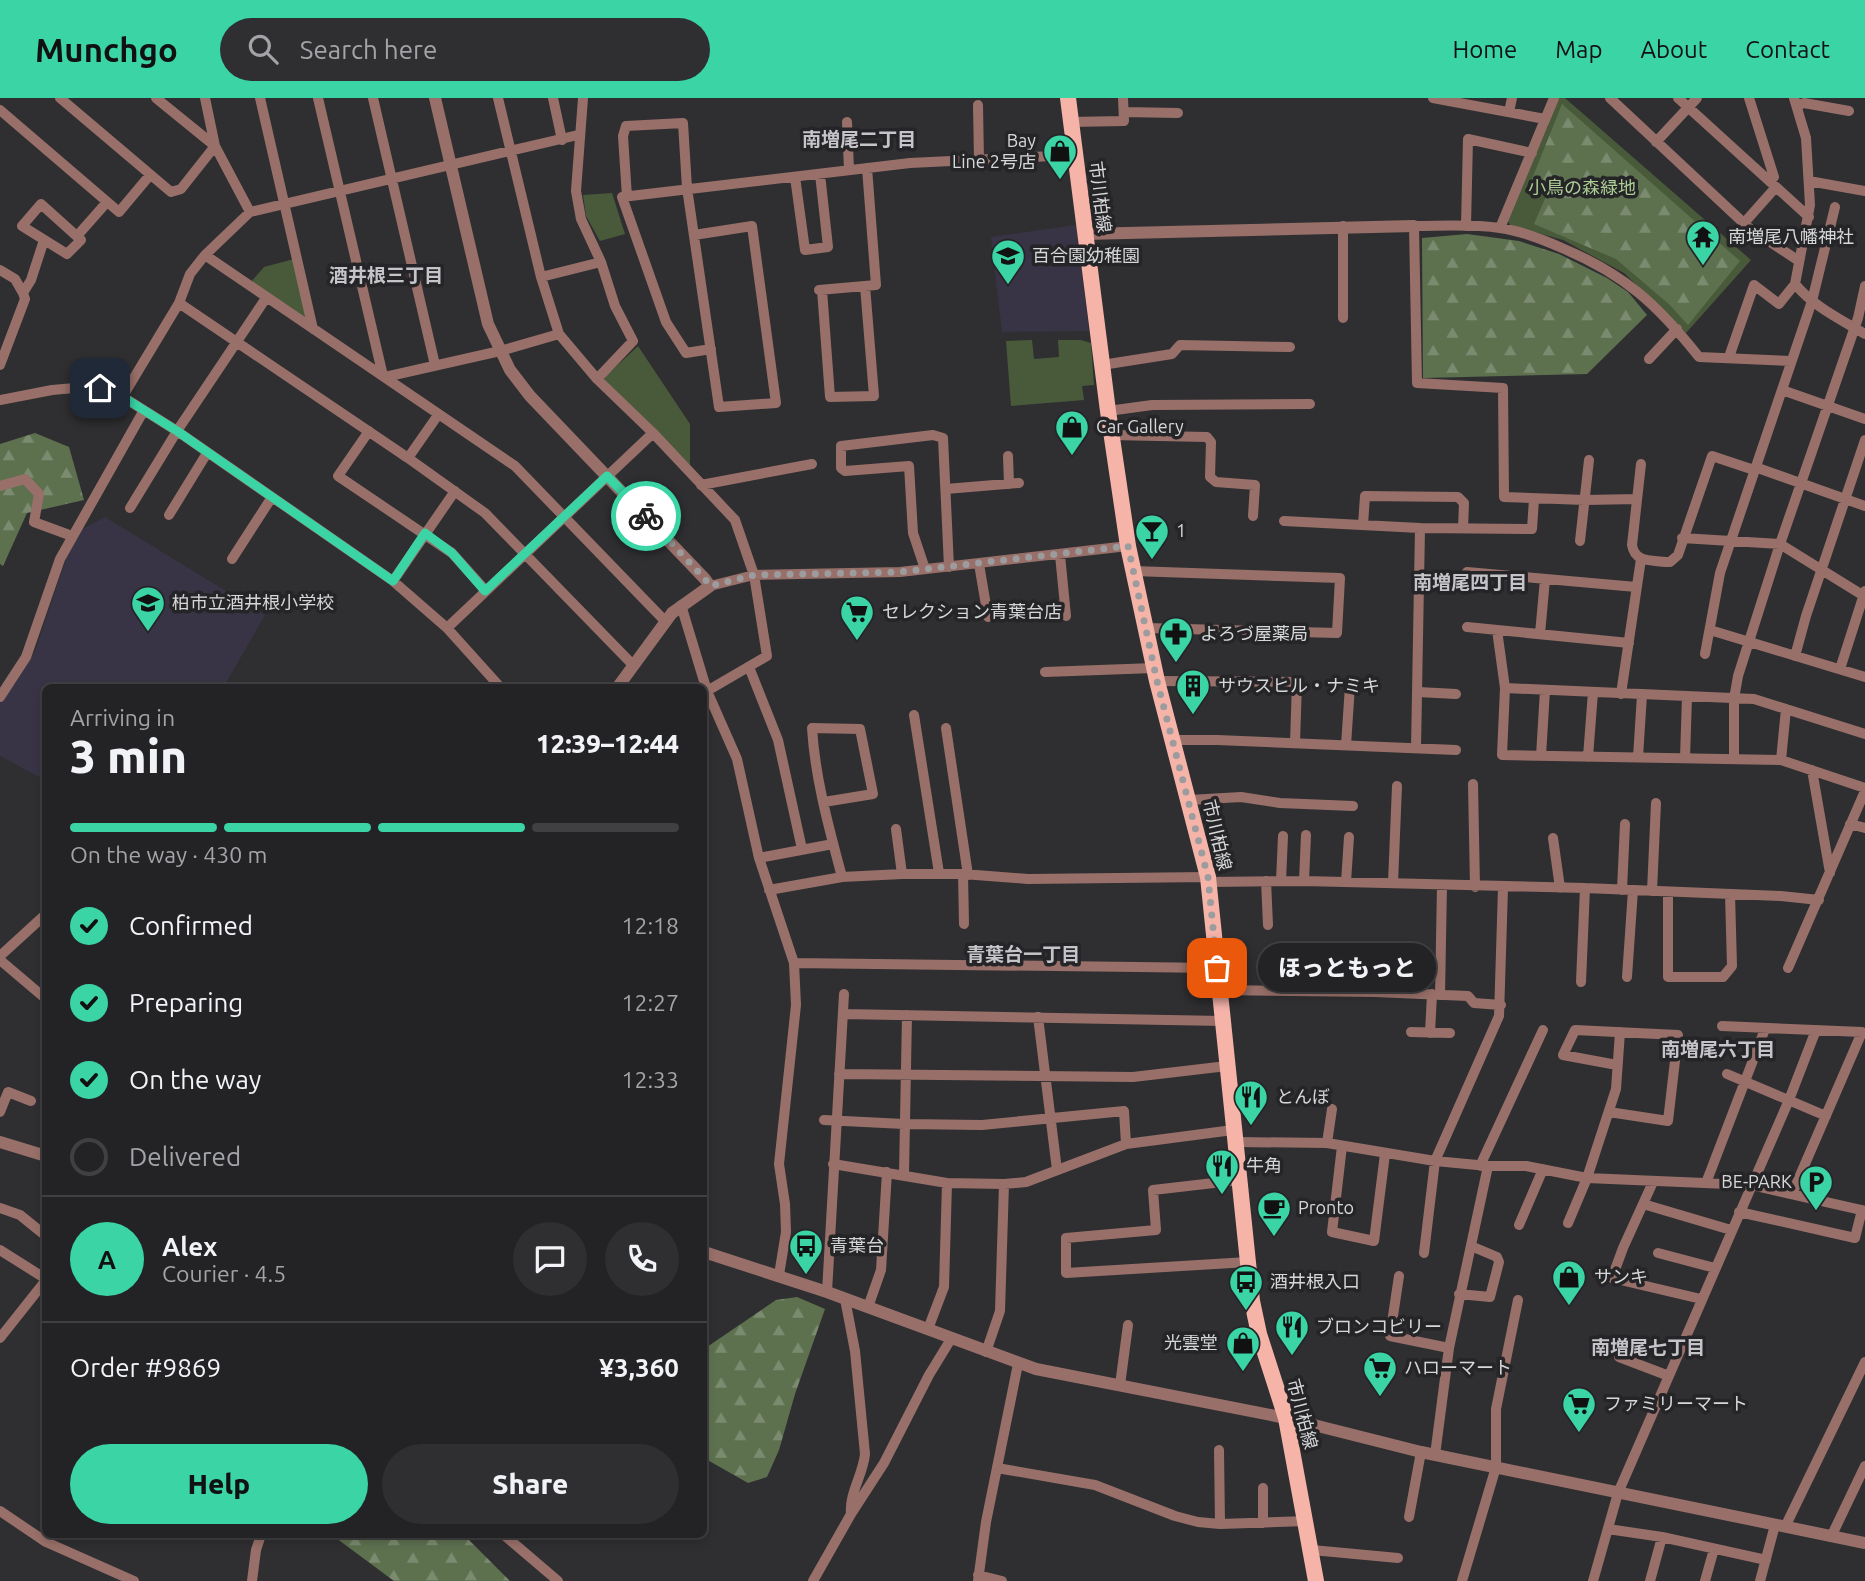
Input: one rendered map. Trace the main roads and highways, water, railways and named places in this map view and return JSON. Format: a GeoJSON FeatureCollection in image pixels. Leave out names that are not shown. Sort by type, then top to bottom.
{"type":"FeatureCollection","features":[{"type":"Feature","properties":{"kind":"main road","name":"市川柏線"},"geometry":{"type":"LineString","coordinates":[[1068,98],[1111,435],[1128,546],[1156,675],[1208,879],[1252,1301],[1259,1334],[1286,1418],[1317,1581]]}},
{"type":"Feature","properties":{"kind":"place","name":"Bay Line 2号店"},"geometry":{"type":"Point","coordinates":[1060,181]}},
{"type":"Feature","properties":{"kind":"place","name":"南増尾八幡神社"},"geometry":{"type":"Point","coordinates":[1703,267]}},
{"type":"Feature","properties":{"kind":"place","name":"百合園幼稚園"},"geometry":{"type":"Point","coordinates":[1008,286]}},
{"type":"Feature","properties":{"kind":"place","name":"Car Gallery"},"geometry":{"type":"Point","coordinates":[1072,457]}},
{"type":"Feature","properties":{"kind":"place","name":"1"},"geometry":{"type":"Point","coordinates":[1152,561]}},
{"type":"Feature","properties":{"kind":"place","name":"柏市立酒井根小学校"},"geometry":{"type":"Point","coordinates":[148,633]}},
{"type":"Feature","properties":{"kind":"place","name":"セレクション青葉台店"},"geometry":{"type":"Point","coordinates":[857,642]}},
{"type":"Feature","properties":{"kind":"place","name":"よろづ屋薬局"},"geometry":{"type":"Point","coordinates":[1176,664]}},
{"type":"Feature","properties":{"kind":"place","name":"サウスヒル・ナミキ"},"geometry":{"type":"Point","coordinates":[1193,716]}},
{"type":"Feature","properties":{"kind":"place","name":"ほっともっと"},"geometry":{"type":"Point","coordinates":[1217,968]}},
{"type":"Feature","properties":{"kind":"place","name":"とんぼ"},"geometry":{"type":"Point","coordinates":[1251,1127]}},
{"type":"Feature","properties":{"kind":"place","name":"牛角"},"geometry":{"type":"Point","coordinates":[1222,1196]}},
{"type":"Feature","properties":{"kind":"place","name":"BE-PARK"},"geometry":{"type":"Point","coordinates":[1816,1212]}},
{"type":"Feature","properties":{"kind":"place","name":"Pronto"},"geometry":{"type":"Point","coordinates":[1274,1238]}},
{"type":"Feature","properties":{"kind":"place","name":"青葉台"},"geometry":{"type":"Point","coordinates":[806,1276]}},
{"type":"Feature","properties":{"kind":"place","name":"サンキ"},"geometry":{"type":"Point","coordinates":[1569,1307]}},
{"type":"Feature","properties":{"kind":"place","name":"酒井根入口"},"geometry":{"type":"Point","coordinates":[1246,1312]}},
{"type":"Feature","properties":{"kind":"place","name":"ブロンコビリー"},"geometry":{"type":"Point","coordinates":[1292,1357]}},
{"type":"Feature","properties":{"kind":"place","name":"光雲堂"},"geometry":{"type":"Point","coordinates":[1243,1373]}},
{"type":"Feature","properties":{"kind":"place","name":"ハローマート"},"geometry":{"type":"Point","coordinates":[1380,1398]}},
{"type":"Feature","properties":{"kind":"place","name":"ファミリーマート"},"geometry":{"type":"Point","coordinates":[1579,1434]}},
{"type":"Feature","properties":{"kind":"district","name":"南増尾二丁目"},"geometry":{"type":"Point","coordinates":[859,139]}},
{"type":"Feature","properties":{"kind":"district","name":"酒井根三丁目"},"geometry":{"type":"Point","coordinates":[386,275]}},
{"type":"Feature","properties":{"kind":"district","name":"南増尾四丁目"},"geometry":{"type":"Point","coordinates":[1470,582]}},
{"type":"Feature","properties":{"kind":"district","name":"青葉台一丁目"},"geometry":{"type":"Point","coordinates":[1023,954]}},
{"type":"Feature","properties":{"kind":"district","name":"南増尾六丁目"},"geometry":{"type":"Point","coordinates":[1718,1049]}},
{"type":"Feature","properties":{"kind":"district","name":"南増尾七丁目"},"geometry":{"type":"Point","coordinates":[1648,1347]}},
{"type":"Feature","properties":{"kind":"park label","name":"小鳥の森緑地"},"geometry":{"type":"Point","coordinates":[1582,188]}}]}
